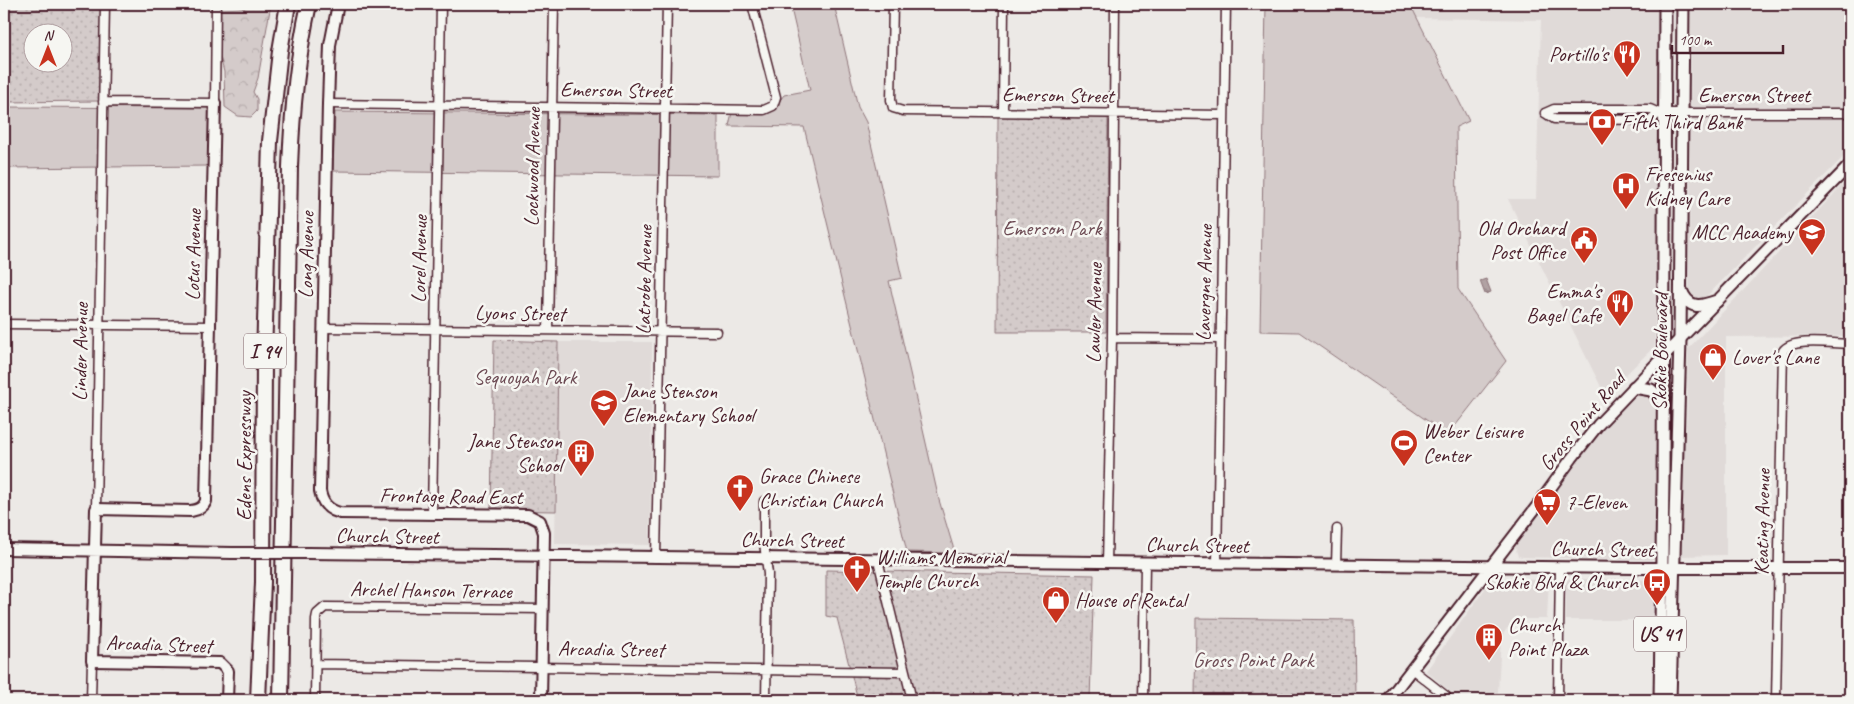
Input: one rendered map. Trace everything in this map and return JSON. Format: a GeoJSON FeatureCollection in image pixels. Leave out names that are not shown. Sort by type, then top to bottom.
{"type":"FeatureCollection","features":[{"type":"Feature","properties":{"kind":"highway","name":"Edens Expressway"},"geometry":{"type":"LineString","coordinates":[[258,700],[270,141],[280,51],[288,4]]}},
{"type":"Feature","properties":{"kind":"highway","name":"Edens Expressway"},"geometry":{"type":"LineString","coordinates":[[281,700],[290,167],[295,91],[309,4]]}},
{"type":"Feature","properties":{"kind":"main road","name":"Skokie Boulevard"},"geometry":{"type":"LineString","coordinates":[[1660,700],[1664,356],[1662,113],[1665,4]]}},
{"type":"Feature","properties":{"kind":"main road","name":"Skokie Boulevard"},"geometry":{"type":"LineString","coordinates":[[1670,700],[1680,339],[1683,4]]}},
{"type":"Feature","properties":{"kind":"main road"},"geometry":{"type":"LineString","coordinates":[[1680,289],[1684,298],[1693,305],[1701,306],[1717,301]]}},
{"type":"Feature","properties":{"kind":"main road"},"geometry":{"type":"LineString","coordinates":[[1634,387],[1651,390],[1663,401]]}},
{"type":"Feature","properties":{"kind":"street","name":"Linder Avenue"},"geometry":{"type":"LineString","coordinates":[[91,700],[105,4]]}},
{"type":"Feature","properties":{"kind":"street","name":"Lotus Avenue"},"geometry":{"type":"LineString","coordinates":[[96,509],[191,511],[198,510],[204,506],[207,496],[216,4]]}},
{"type":"Feature","properties":{"kind":"street","name":"Long Avenue"},"geometry":{"type":"LineString","coordinates":[[326,506],[321,499],[320,491],[328,104],[330,45],[338,4]]}},
{"type":"Feature","properties":{"kind":"street","name":"Lorel Avenue"},"geometry":{"type":"LineString","coordinates":[[432,514],[441,4]]}},
{"type":"Feature","properties":{"kind":"street","name":"Lockwood Avenue"},"geometry":{"type":"LineString","coordinates":[[548,330],[554,4]]}},
{"type":"Feature","properties":{"kind":"street","name":"Latrobe Avenue"},"geometry":{"type":"LineString","coordinates":[[656,558],[667,4]]}},
{"type":"Feature","properties":{"kind":"street","name":"Emerson Street"},"geometry":{"type":"LineString","coordinates":[[328,104],[764,110],[773,106],[776,98],[752,4]]}},
{"type":"Feature","properties":{"kind":"street","name":"Emerson Street"},"geometry":{"type":"LineString","coordinates":[[892,4],[891,100],[893,108],[903,112],[1224,115]]}},
{"type":"Feature","properties":{"kind":"street"},"geometry":{"type":"LineString","coordinates":[[1003,112],[1004,4]]}},
{"type":"Feature","properties":{"kind":"street","name":"Lawler Avenue"},"geometry":{"type":"LineString","coordinates":[[1107,563],[1116,4]]}},
{"type":"Feature","properties":{"kind":"street","name":"Lavergne Avenue"},"geometry":{"type":"LineString","coordinates":[[1217,564],[1226,4]]}},
{"type":"Feature","properties":{"kind":"street"},"geometry":{"type":"LineString","coordinates":[[103,102],[215,103]]}},
{"type":"Feature","properties":{"kind":"street","name":"Emerson Street"},"geometry":{"type":"LineString","coordinates":[[1662,113],[1651,120],[1554,119],[1545,113],[1554,109],[1650,109],[1662,113],[1850,113]]}},
{"type":"Feature","properties":{"kind":"street","name":"Gross Point Road"},"geometry":{"type":"LineString","coordinates":[[1388,700],[1413,670],[1598,425],[1850,165]]}},
{"type":"Feature","properties":{"kind":"street"},"geometry":{"type":"LineString","coordinates":[[4,324],[211,326]]}},
{"type":"Feature","properties":{"kind":"street","name":"Lyons Street"},"geometry":{"type":"LineString","coordinates":[[324,328],[717,332]]}},
{"type":"Feature","properties":{"kind":"street"},"geometry":{"type":"LineString","coordinates":[[1112,338],[1220,339]]}},
{"type":"Feature","properties":{"kind":"street","name":"Keating Avenue"},"geometry":{"type":"LineString","coordinates":[[1776,700],[1783,351],[1786,346],[1797,343],[1850,344]]}},
{"type":"Feature","properties":{"kind":"street"},"geometry":{"type":"LineString","coordinates":[[764,501],[764,543],[768,574],[766,700]]}},
{"type":"Feature","properties":{"kind":"street","name":"Frontage Road East"},"geometry":{"type":"LineString","coordinates":[[326,506],[340,514],[528,515],[535,518],[543,526],[544,556]]}},
{"type":"Feature","properties":{"kind":"street"},"geometry":{"type":"LineString","coordinates":[[1336,565],[1337,529]]}},
{"type":"Feature","properties":{"kind":"street","name":"Church Street"},"geometry":{"type":"LineString","coordinates":[[4,549],[1560,568],[1850,568]]}},
{"type":"Feature","properties":{"kind":"street"},"geometry":{"type":"LineString","coordinates":[[541,700],[544,556]]}},
{"type":"Feature","properties":{"kind":"street"},"geometry":{"type":"LineString","coordinates":[[878,560],[912,700]]}},
{"type":"Feature","properties":{"kind":"street"},"geometry":{"type":"LineString","coordinates":[[1143,700],[1145,563]]}},
{"type":"Feature","properties":{"kind":"street"},"geometry":{"type":"LineString","coordinates":[[1558,700],[1560,568]]}},
{"type":"Feature","properties":{"kind":"street","name":"Archel Hanson Terrace"},"geometry":{"type":"LineString","coordinates":[[316,664],[317,614],[320,610],[330,606],[543,610]]}},
{"type":"Feature","properties":{"kind":"street","name":"Arcadia Street"},"geometry":{"type":"LineString","coordinates":[[92,662],[214,662],[225,667],[228,676],[227,700]]}},
{"type":"Feature","properties":{"kind":"street"},"geometry":{"type":"LineString","coordinates":[[316,664],[316,700]]}},
{"type":"Feature","properties":{"kind":"street","name":"Arcadia Street"},"geometry":{"type":"LineString","coordinates":[[316,664],[905,672]]}},
{"type":"Feature","properties":{"kind":"street"},"geometry":{"type":"LineString","coordinates":[[1413,670],[1446,696],[1447,700]]}},
{"type":"Feature","properties":{"kind":"shaded area"},"geometry":{"type":"Polygon","coordinates":[[[1410,4],[1659,4],[1655,346],[1605,395],[1508,199],[1536,199],[1541,20],[1417,18],[1410,4]]]}},
{"type":"Feature","properties":{"kind":"shaded area"},"geometry":{"type":"Polygon","coordinates":[[[1691,4],[1850,4],[1850,150],[1708,295],[1702,298],[1695,298],[1689,289],[1691,4]]]}},
{"type":"Feature","properties":{"kind":"shaded area"},"geometry":{"type":"Polygon","coordinates":[[[1850,177],[1850,336],[1726,337],[1726,555],[1681,556],[1688,349],[1850,177]]]}},
{"type":"Feature","properties":{"kind":"shaded area","name":"Jane Stenson Elementary School"},"geometry":{"type":"Polygon","coordinates":[[[558,342],[652,342],[650,545],[555,544],[558,342]]]}},
{"type":"Feature","properties":{"kind":"shaded area"},"geometry":{"type":"Polygon","coordinates":[[[1645,392],[1654,399],[1655,407],[1658,554],[1656,558],[1651,560],[1518,556],[1515,547],[1590,446],[1638,394],[1645,392]]]}},
{"type":"Feature","properties":{"kind":"shaded area","name":"Church Point Plaza"},"geometry":{"type":"Polygon","coordinates":[[[1492,579],[1549,580],[1547,619],[1514,619],[1501,637],[1498,693],[1453,694],[1426,671],[1492,579]]]}},
{"type":"Feature","properties":{"kind":"shaded area"},"geometry":{"type":"Polygon","coordinates":[[[1566,579],[1656,580],[1656,620],[1566,620],[1566,579]]]}},
{"type":"Feature","properties":{"kind":"green space"},"geometry":{"type":"Polygon","coordinates":[[[4,4],[102,4],[99,101],[4,102],[4,4]]]}},
{"type":"Feature","properties":{"kind":"green space"},"geometry":{"type":"Polygon","coordinates":[[[246,4],[271,4],[258,78],[253,92],[257,99],[257,111],[251,117],[238,116],[225,107],[224,72],[219,53],[220,9],[245,8],[246,4]]]}},
{"type":"Feature","properties":{"kind":"green space"},"geometry":{"type":"Polygon","coordinates":[[[790,4],[834,4],[858,107],[866,122],[902,278],[889,281],[939,500],[955,553],[907,552],[804,127],[729,126],[732,112],[771,112],[784,95],[810,90],[790,4]]]}},
{"type":"Feature","properties":{"kind":"green space"},"geometry":{"type":"Polygon","coordinates":[[[1266,4],[1410,4],[1469,121],[1456,127],[1458,289],[1506,361],[1448,435],[1299,332],[1260,331],[1266,4]]]}},
{"type":"Feature","properties":{"kind":"green space"},"geometry":{"type":"Polygon","coordinates":[[[4,107],[207,108],[209,112],[208,166],[4,168],[4,107]]]}},
{"type":"Feature","properties":{"kind":"green space"},"geometry":{"type":"Polygon","coordinates":[[[335,112],[718,115],[718,176],[333,171],[335,112]]]}},
{"type":"Feature","properties":{"kind":"green space","name":"Emerson Park"},"geometry":{"type":"Polygon","coordinates":[[[998,116],[1108,118],[1106,332],[997,332],[998,116]]]}},
{"type":"Feature","properties":{"kind":"green space","name":"Sequoyah Park"},"geometry":{"type":"Polygon","coordinates":[[[494,340],[558,342],[556,511],[491,510],[494,340]]]}},
{"type":"Feature","properties":{"kind":"green space"},"geometry":{"type":"Polygon","coordinates":[[[826,570],[1094,575],[1090,700],[858,700],[837,618],[826,616],[826,570]]]}},
{"type":"Feature","properties":{"kind":"green space","name":"Gross Point Park"},"geometry":{"type":"Polygon","coordinates":[[[1196,618],[1354,620],[1355,700],[1195,700],[1196,618]]]}},
{"type":"Feature","properties":{"kind":"water"},"geometry":{"type":"Polygon","coordinates":[[[1486,279],[1491,292],[1485,294],[1480,281],[1486,279]]]}},
{"type":"Feature","properties":{"kind":"place","name":"Portillo's"},"geometry":{"type":"Point","coordinates":[1627,78]}},
{"type":"Feature","properties":{"kind":"place","name":"Fifth Third Bank"},"geometry":{"type":"Point","coordinates":[1602,146]}},
{"type":"Feature","properties":{"kind":"place","name":"Fresenius Kidney Care"},"geometry":{"type":"Point","coordinates":[1626,210]}},
{"type":"Feature","properties":{"kind":"place","name":"MCC Academy"},"geometry":{"type":"Point","coordinates":[1812,256]}},
{"type":"Feature","properties":{"kind":"place","name":"Old Orchard Post Office"},"geometry":{"type":"Point","coordinates":[1584,264]}},
{"type":"Feature","properties":{"kind":"place","name":"Emma's Bagel Cafe"},"geometry":{"type":"Point","coordinates":[1620,327]}},
{"type":"Feature","properties":{"kind":"place","name":"Lover's Lane"},"geometry":{"type":"Point","coordinates":[1713,381]}},
{"type":"Feature","properties":{"kind":"place","name":"Jane Stenson Elementary School"},"geometry":{"type":"Point","coordinates":[604,427]}},
{"type":"Feature","properties":{"kind":"place","name":"Weber Leisure Center"},"geometry":{"type":"Point","coordinates":[1404,467]}},
{"type":"Feature","properties":{"kind":"place","name":"Jane Stenson School"},"geometry":{"type":"Point","coordinates":[581,477]}},
{"type":"Feature","properties":{"kind":"place","name":"Grace Chinese Christian Church"},"geometry":{"type":"Point","coordinates":[740,512]}},
{"type":"Feature","properties":{"kind":"place","name":"7-Eleven"},"geometry":{"type":"Point","coordinates":[1547,526]}},
{"type":"Feature","properties":{"kind":"place","name":"Williams Memorial Temple Church"},"geometry":{"type":"Point","coordinates":[857,593]}},
{"type":"Feature","properties":{"kind":"place","name":"Skokie Blvd & Church"},"geometry":{"type":"Point","coordinates":[1657,606]}},
{"type":"Feature","properties":{"kind":"place","name":"House of Rental"},"geometry":{"type":"Point","coordinates":[1056,624]}},
{"type":"Feature","properties":{"kind":"place","name":"Church Point Plaza"},"geometry":{"type":"Point","coordinates":[1489,661]}}]}
